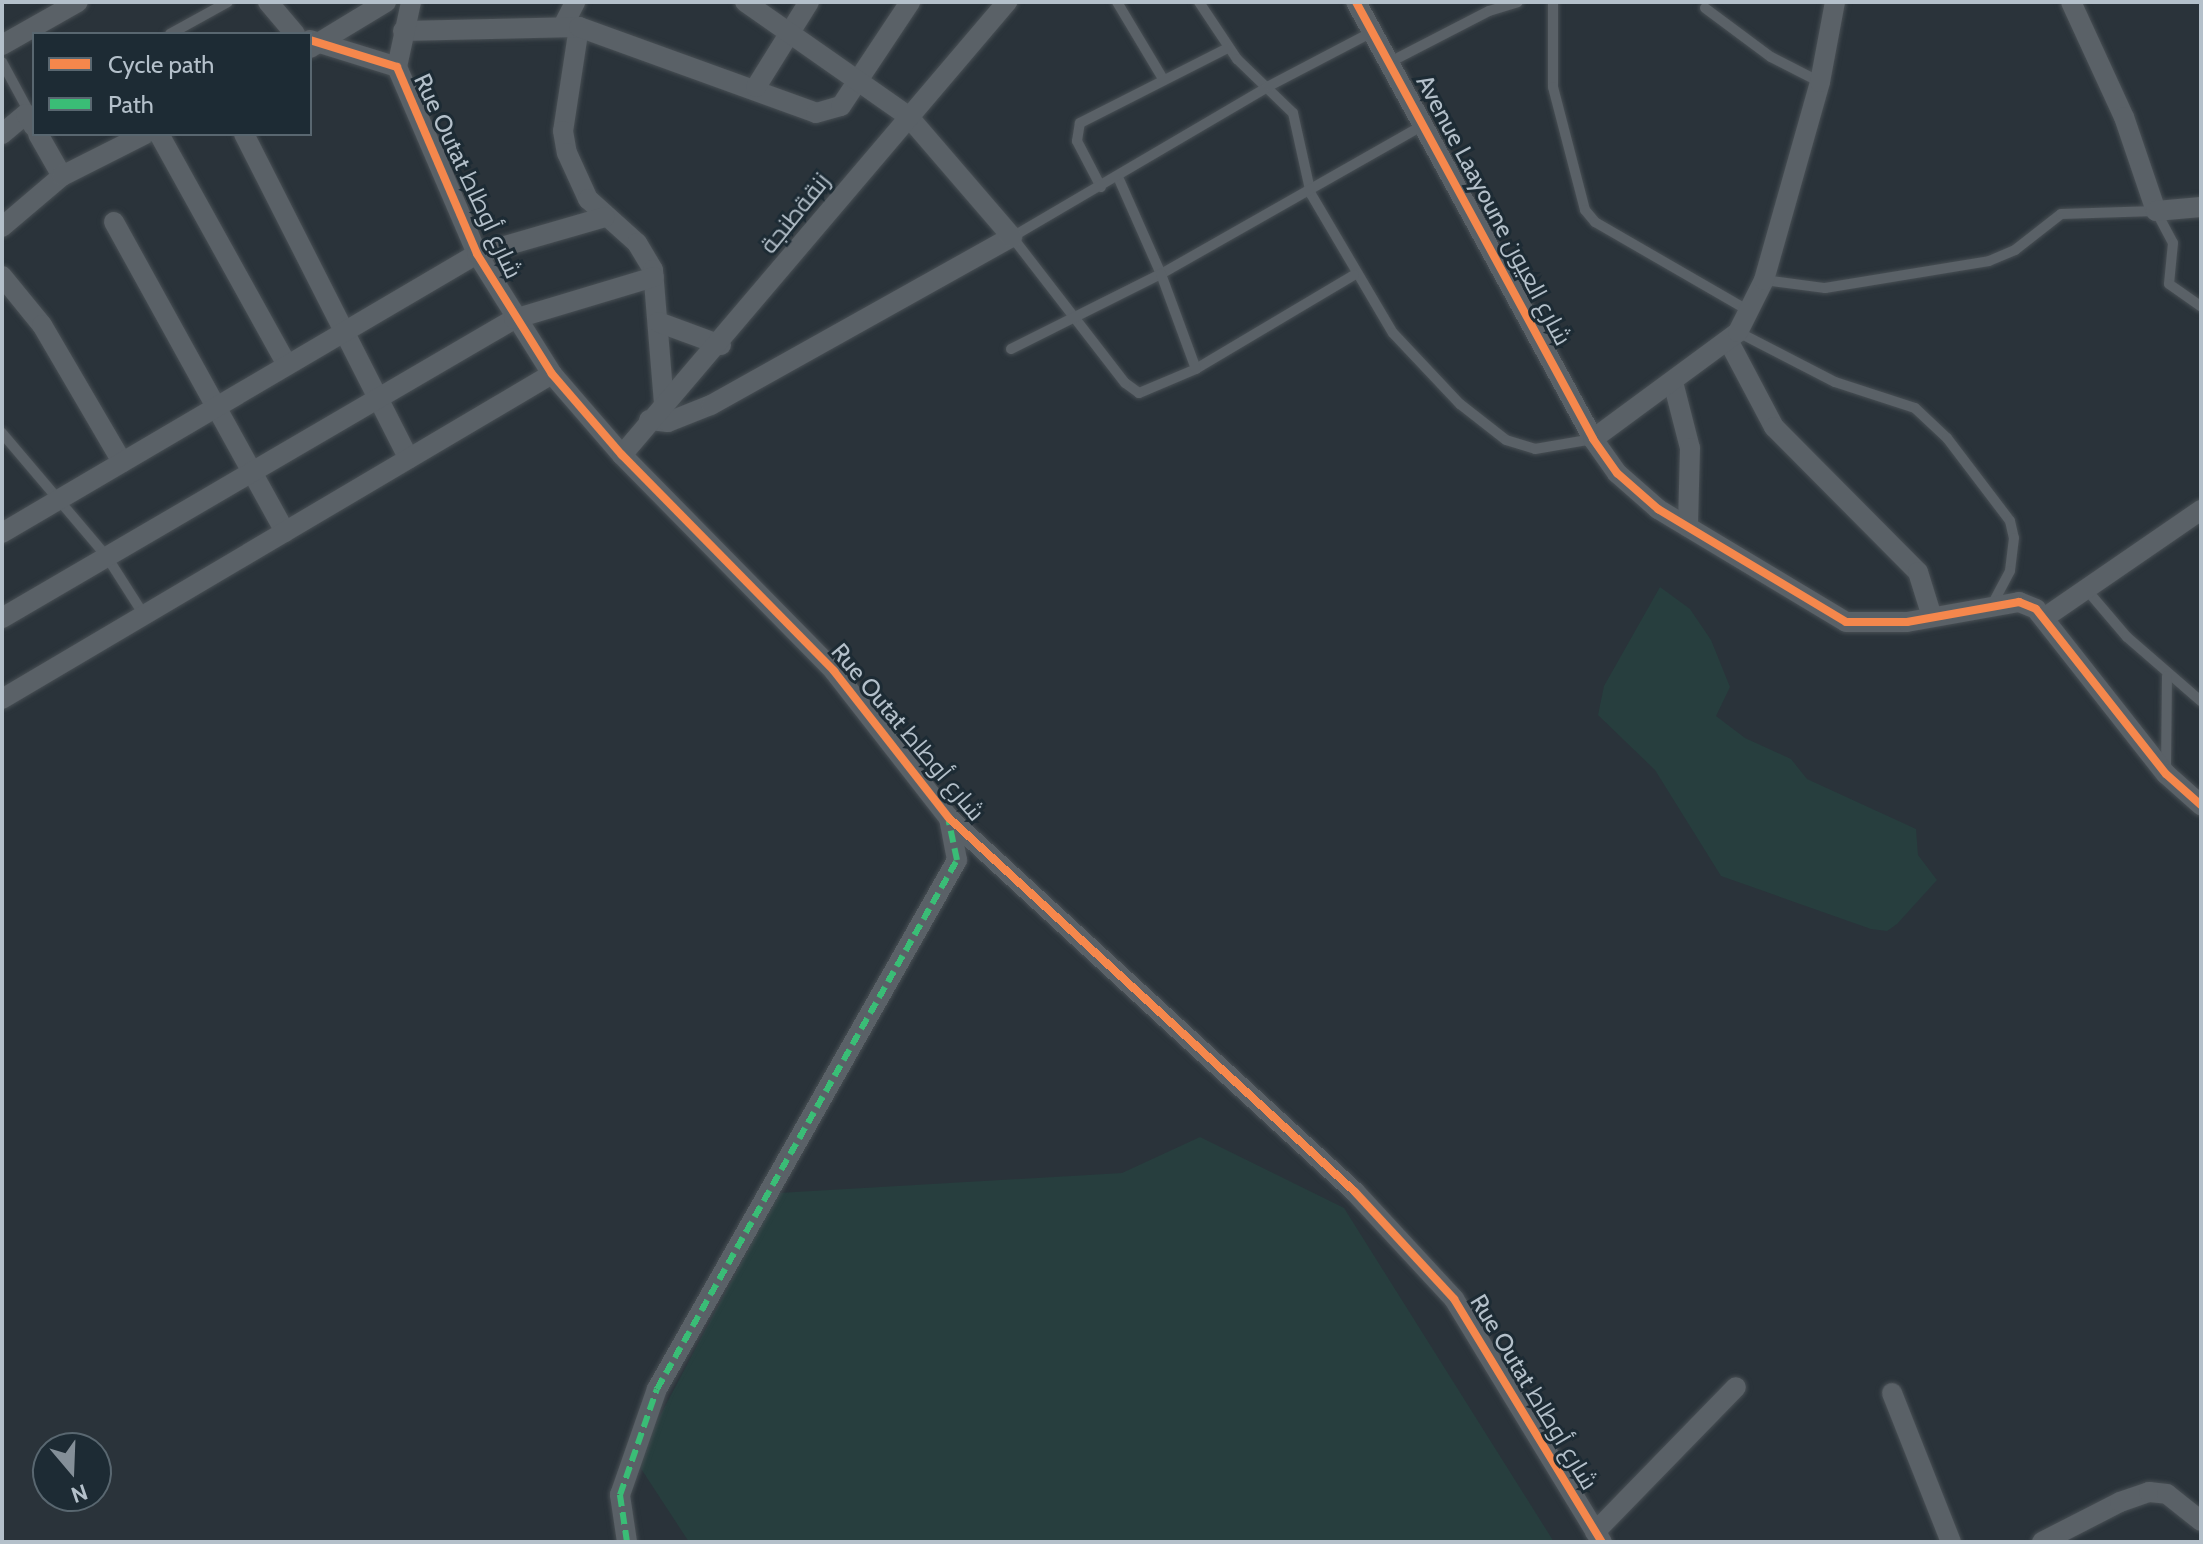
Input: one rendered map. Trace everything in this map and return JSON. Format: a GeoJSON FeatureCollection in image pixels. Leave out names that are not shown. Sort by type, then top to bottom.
{"type":"FeatureCollection","features":[{"type":"Feature","properties":{"kind":"street"},"geometry":{"type":"LineString","coordinates":[[2,45],[78,2]]}},
{"type":"Feature","properties":{"kind":"street"},"geometry":{"type":"LineString","coordinates":[[268,2],[293,32]]}},
{"type":"Feature","properties":{"kind":"street"},"geometry":{"type":"LineString","coordinates":[[313,44],[386,2]]}},
{"type":"Feature","properties":{"kind":"street"},"geometry":{"type":"LineString","coordinates":[[397,67],[411,2]]}},
{"type":"Feature","properties":{"kind":"street"},"geometry":{"type":"LineString","coordinates":[[575,2],[563,131],[575,176],[605,217],[637,243],[654,277],[664,403]]}},
{"type":"Feature","properties":{"kind":"street"},"geometry":{"type":"LineString","coordinates":[[649,420],[668,422],[711,405],[1012,237],[908,116],[745,2]]}},
{"type":"Feature","properties":{"kind":"street"},"geometry":{"type":"LineString","coordinates":[[756,87],[809,2]]}},
{"type":"Feature","properties":{"kind":"street"},"geometry":{"type":"LineString","coordinates":[[403,31],[571,26],[756,87],[816,113],[841,106],[910,2]]}},
{"type":"Feature","properties":{"kind":"street","name":"زنقةطنجة"},"geometry":{"type":"LineString","coordinates":[[622,455],[664,403],[721,345],[908,116],[1007,2]]}},
{"type":"Feature","properties":{"kind":"street","name":"Avenue Laayoune شارع العيون"},"geometry":{"type":"LineString","coordinates":[[1356,2],[1392,61],[1593,439],[1617,473],[1688,527],[1846,622],[1875,625],[2019,602],[2044,618]]}},
{"type":"Feature","properties":{"kind":"street"},"geometry":{"type":"LineString","coordinates":[[1593,439],[1734,337],[1749,311],[1764,280],[1820,82],[1835,2]]}},
{"type":"Feature","properties":{"kind":"street"},"geometry":{"type":"LineString","coordinates":[[2071,2],[2124,117],[2156,211],[2201,207]]}},
{"type":"Feature","properties":{"kind":"street","name":"Rue Outat شارع أوطاط"},"geometry":{"type":"LineString","coordinates":[[313,44],[397,67],[477,254],[514,319],[552,374],[622,455],[834,671],[949,818],[1355,1192],[1454,1299],[1598,1537]]}},
{"type":"Feature","properties":{"kind":"street"},"geometry":{"type":"LineString","coordinates":[[2,134],[31,117]]}},
{"type":"Feature","properties":{"kind":"street"},"geometry":{"type":"LineString","coordinates":[[39,136],[62,176]]}},
{"type":"Feature","properties":{"kind":"street"},"geometry":{"type":"LineString","coordinates":[[2,227],[62,176],[141,136]]}},
{"type":"Feature","properties":{"kind":"street"},"geometry":{"type":"LineString","coordinates":[[160,136],[287,365]]}},
{"type":"Feature","properties":{"kind":"street"},"geometry":{"type":"LineString","coordinates":[[245,136],[409,459]]}},
{"type":"Feature","properties":{"kind":"street"},"geometry":{"type":"LineString","coordinates":[[2,533],[477,254],[605,217]]}},
{"type":"Feature","properties":{"kind":"street"},"geometry":{"type":"LineString","coordinates":[[114,222],[285,532]]}},
{"type":"Feature","properties":{"kind":"street"},"geometry":{"type":"LineString","coordinates":[[2,276],[42,325],[122,462]]}},
{"type":"Feature","properties":{"kind":"street"},"geometry":{"type":"LineString","coordinates":[[2,618],[514,319],[654,277]]}},
{"type":"Feature","properties":{"kind":"street"},"geometry":{"type":"LineString","coordinates":[[658,322],[721,345]]}},
{"type":"Feature","properties":{"kind":"street"},"geometry":{"type":"LineString","coordinates":[[1734,337],[1774,427],[1918,572],[1932,617]]}},
{"type":"Feature","properties":{"kind":"street"},"geometry":{"type":"LineString","coordinates":[[2,699],[552,374]]}},
{"type":"Feature","properties":{"kind":"street"},"geometry":{"type":"LineString","coordinates":[[1673,382],[1690,448],[1688,527]]}},
{"type":"Feature","properties":{"kind":"street"},"geometry":{"type":"LineString","coordinates":[[2201,510],[2044,618],[2166,774],[2201,805]]}},
{"type":"Feature","properties":{"kind":"street"},"geometry":{"type":"LineString","coordinates":[[627,1542],[620,1495],[657,1389],[957,860],[949,818]]}},
{"type":"Feature","properties":{"kind":"street"},"geometry":{"type":"LineString","coordinates":[[1598,1537],[1736,1387]]}},
{"type":"Feature","properties":{"kind":"street"},"geometry":{"type":"LineString","coordinates":[[1892,1393],[1951,1542]]}},
{"type":"Feature","properties":{"kind":"street"},"geometry":{"type":"LineString","coordinates":[[2042,1542],[2120,1502],[2149,1492],[2167,1494],[2201,1521]]}},
{"type":"Feature","properties":{"kind":"lane"},"geometry":{"type":"LineString","coordinates":[[174,32],[228,2]]}},
{"type":"Feature","properties":{"kind":"lane"},"geometry":{"type":"LineString","coordinates":[[1117,2],[1163,79]]}},
{"type":"Feature","properties":{"kind":"lane"},"geometry":{"type":"LineString","coordinates":[[1199,2],[1228,48],[1293,113],[1311,194],[1354,275],[1393,333],[1484,426],[1506,440],[1535,449],[1593,439]]}},
{"type":"Feature","properties":{"kind":"lane"},"geometry":{"type":"LineString","coordinates":[[1392,61],[1489,11],[1518,2]]}},
{"type":"Feature","properties":{"kind":"lane"},"geometry":{"type":"LineString","coordinates":[[1553,2],[1553,87],[1585,210],[1595,222],[1749,311]]}},
{"type":"Feature","properties":{"kind":"lane"},"geometry":{"type":"LineString","coordinates":[[1705,8],[1771,57],[1820,82]]}},
{"type":"Feature","properties":{"kind":"lane"},"geometry":{"type":"LineString","coordinates":[[1354,275],[1196,369],[1139,393],[1125,383],[1012,237],[1269,86],[1374,31]]}},
{"type":"Feature","properties":{"kind":"lane"},"geometry":{"type":"LineString","coordinates":[[1101,187],[1076,129],[1163,79],[1228,48]]}},
{"type":"Feature","properties":{"kind":"lane"},"geometry":{"type":"LineString","coordinates":[[2,62],[31,117]]}},
{"type":"Feature","properties":{"kind":"lane"},"geometry":{"type":"LineString","coordinates":[[1011,349],[1075,320],[1311,194],[1425,124]]}},
{"type":"Feature","properties":{"kind":"lane"},"geometry":{"type":"LineString","coordinates":[[1118,177],[1161,274],[1196,369]]}},
{"type":"Feature","properties":{"kind":"lane"},"geometry":{"type":"LineString","coordinates":[[1764,280],[1825,288],[1989,261],[2015,250],[2061,214],[2156,211],[2173,243],[2169,284],[2201,306]]}},
{"type":"Feature","properties":{"kind":"lane"},"geometry":{"type":"LineString","coordinates":[[1734,337],[1835,382],[1915,408],[1947,438],[2010,521],[2014,538],[2010,571],[1992,605]]}},
{"type":"Feature","properties":{"kind":"lane"},"geometry":{"type":"LineString","coordinates":[[2,433],[107,557],[144,615]]}},
{"type":"Feature","properties":{"kind":"lane"},"geometry":{"type":"LineString","coordinates":[[2086,589],[2167,676],[2201,701]]}},
{"type":"Feature","properties":{"kind":"lane"},"geometry":{"type":"LineString","coordinates":[[2166,774],[2167,676]]}},
{"type":"Feature","properties":{"kind":"green space"},"geometry":{"type":"Polygon","coordinates":[[[1660,587],[1690,609],[1711,640],[1730,687],[1716,716],[1745,738],[1791,759],[1807,779],[1916,829],[1918,855],[1937,880],[1887,931],[1871,929],[1721,876],[1655,770],[1598,715],[1604,686],[1660,587]]]}},
{"type":"Feature","properties":{"kind":"green space"},"geometry":{"type":"Polygon","coordinates":[[[1200,1137],[1344,1208],[1554,1542],[689,1542],[636,1461],[778,1193],[1122,1173],[1200,1137]]]}},
{"type":"Feature","properties":{"kind":"marked path"},"geometry":{"type":"LineString","coordinates":[[627,1542],[620,1495],[657,1389],[957,860],[949,821]]}},
{"type":"Feature","properties":{"kind":"cycle path"},"geometry":{"type":"LineString","coordinates":[[1356,2],[1593,439],[1617,473],[1658,509],[1846,622],[1907,622],[2019,602],[2036,609],[2166,774],[2201,805]]}},
{"type":"Feature","properties":{"kind":"cycle path"},"geometry":{"type":"LineString","coordinates":[[312,41],[397,67],[477,254],[552,374],[622,455],[834,671],[949,818],[1355,1192],[1454,1299],[1602,1542]]}}]}
